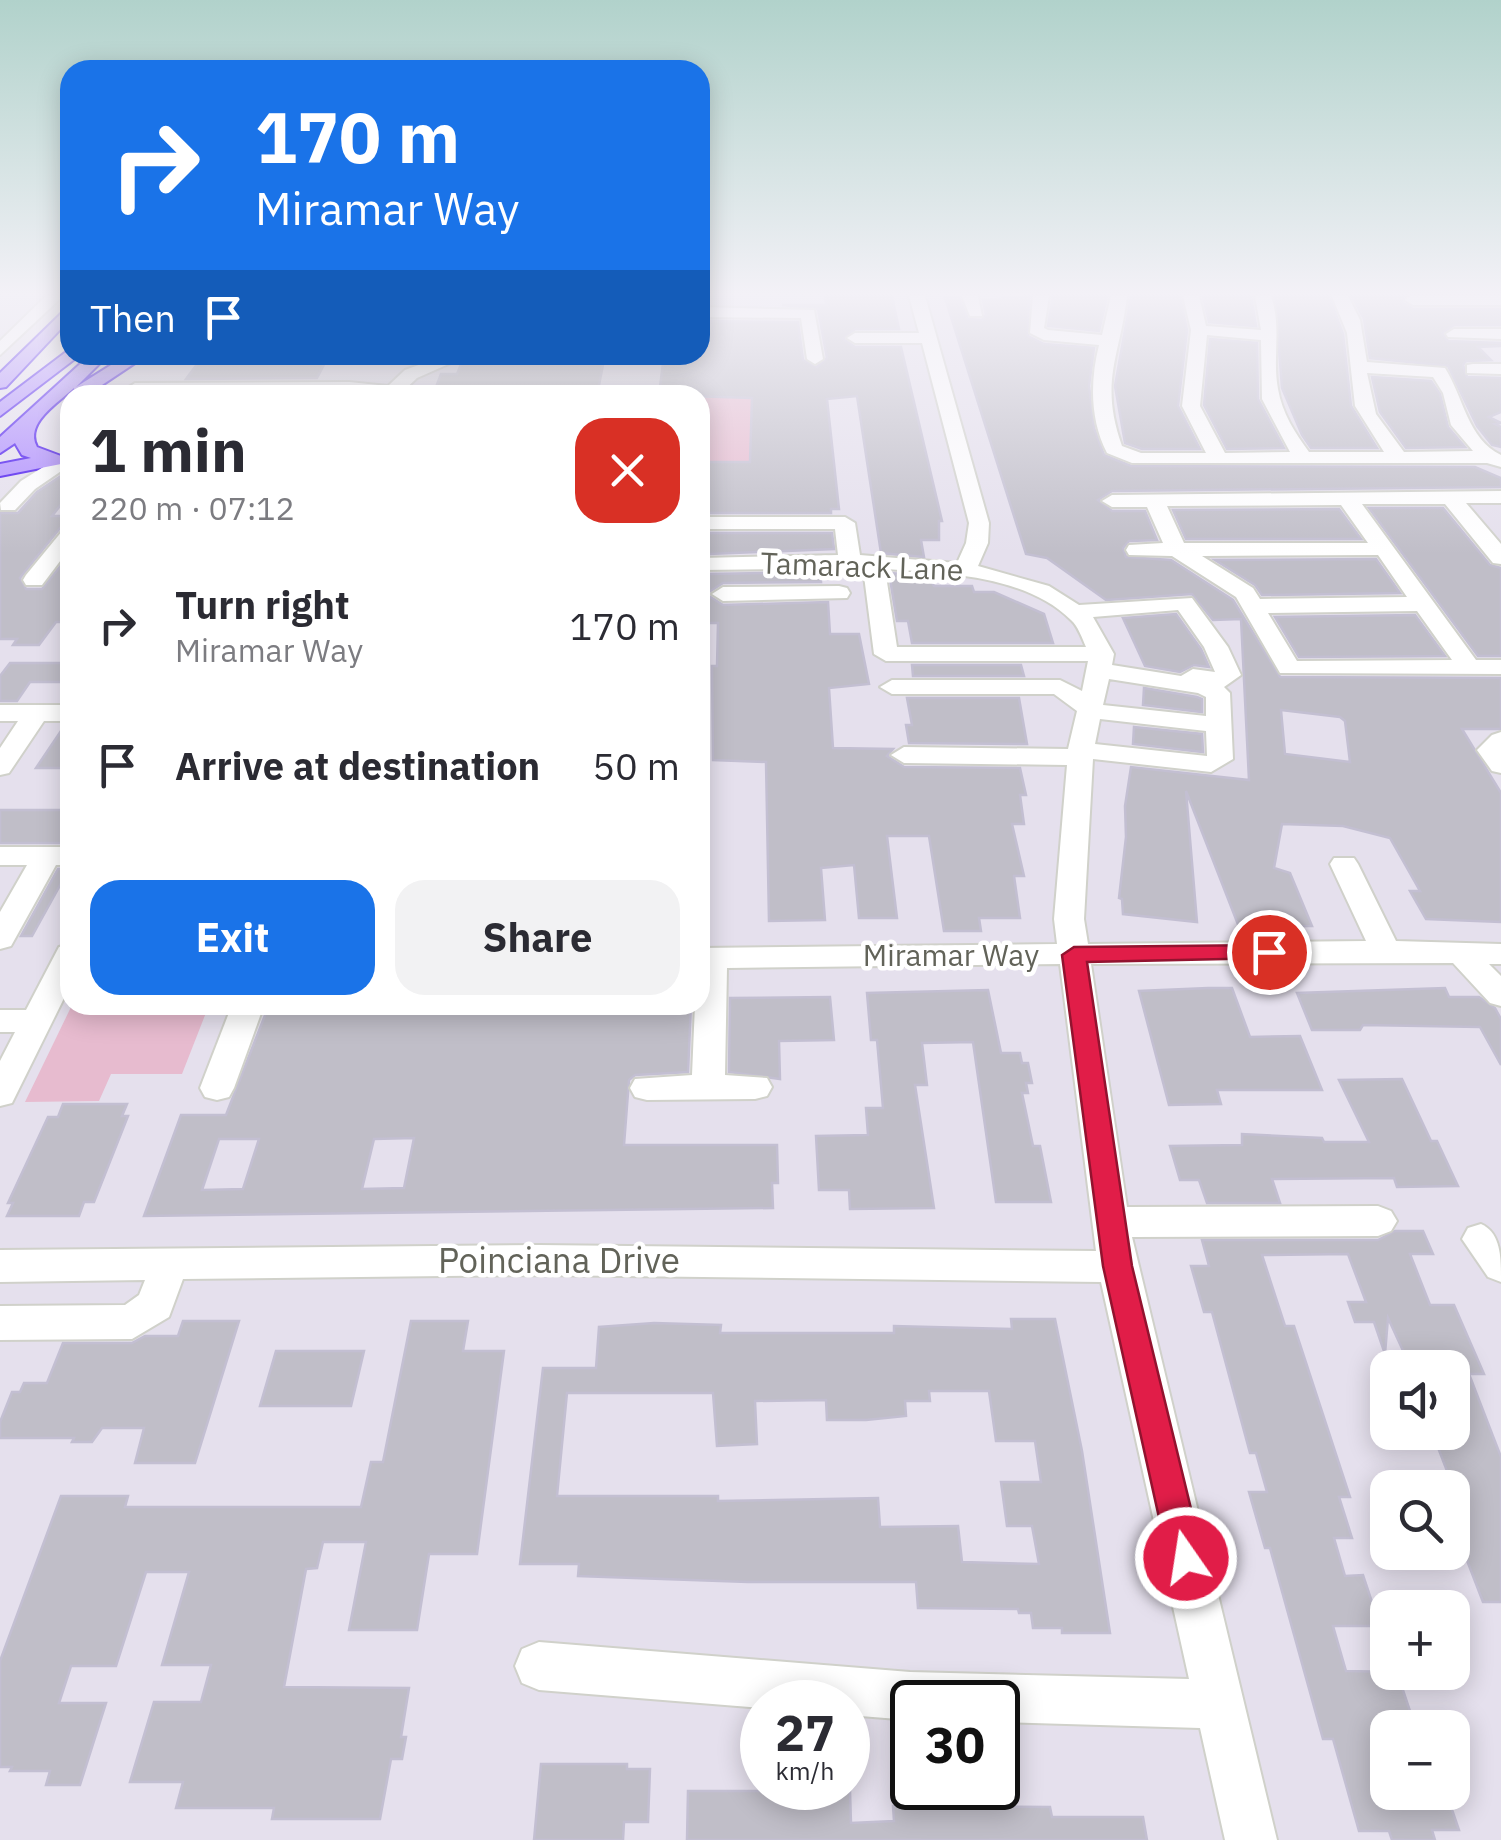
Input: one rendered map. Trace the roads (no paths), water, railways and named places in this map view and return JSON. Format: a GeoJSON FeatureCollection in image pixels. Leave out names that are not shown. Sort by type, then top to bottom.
{"type":"FeatureCollection","features":[{"type":"Feature","properties":{"kind":"highway"},"geometry":{"type":"LineString","coordinates":[[0,412],[36,382]]}},
{"type":"Feature","properties":{"kind":"highway"},"geometry":{"type":"LineString","coordinates":[[0,447],[60,391]]}},
{"type":"Feature","properties":{"kind":"highway"},"geometry":{"type":"LineString","coordinates":[[26,422],[60,403]]}},
{"type":"Feature","properties":{"kind":"highway"},"geometry":{"type":"LineString","coordinates":[[26,422],[23,439],[28,452],[60,456]]}},
{"type":"Feature","properties":{"kind":"highway"},"geometry":{"type":"LineString","coordinates":[[0,470],[60,458]]}},
{"type":"Feature","properties":{"kind":"street"},"geometry":{"type":"LineString","coordinates":[[940,382],[979,523],[977,543],[966,568]]}},
{"type":"Feature","properties":{"kind":"street"},"geometry":{"type":"LineString","coordinates":[[1100,382],[1101,414],[1114,449],[1138,458],[1495,459]]}},
{"type":"Feature","properties":{"kind":"street"},"geometry":{"type":"LineString","coordinates":[[1194,382],[1191,406],[1218,458]]}},
{"type":"Feature","properties":{"kind":"street"},"geometry":{"type":"LineString","coordinates":[[1268,382],[1272,408],[1302,458]]}},
{"type":"Feature","properties":{"kind":"street"},"geometry":{"type":"LineString","coordinates":[[1362,382],[1372,424],[1399,458]]}},
{"type":"Feature","properties":{"kind":"street"},"geometry":{"type":"LineString","coordinates":[[1445,382],[1460,425],[1495,459]]}},
{"type":"Feature","properties":{"kind":"street"},"geometry":{"type":"LineString","coordinates":[[8,506],[60,460]]}},
{"type":"Feature","properties":{"kind":"street"},"geometry":{"type":"LineString","coordinates":[[1450,497],[1498,551]]}},
{"type":"Feature","properties":{"kind":"street"},"geometry":{"type":"LineString","coordinates":[[1112,501],[1501,497]]}},
{"type":"Feature","properties":{"kind":"street"},"geometry":{"type":"LineString","coordinates":[[1154,501],[1178,550],[1245,594],[1289,668],[1501,666]]}},
{"type":"Feature","properties":{"kind":"street"},"geometry":{"type":"LineString","coordinates":[[1349,501],[1469,666]]}},
{"type":"Feature","properties":{"kind":"street"},"geometry":{"type":"LineString","coordinates":[[710,523],[845,522],[848,579],[886,654],[1100,663],[1222,680],[1229,675],[1216,648],[1184,603],[1074,612]]}},
{"type":"Feature","properties":{"kind":"street"},"geometry":{"type":"LineString","coordinates":[[34,580],[60,547]]}},
{"type":"Feature","properties":{"kind":"street"},"geometry":{"type":"LineString","coordinates":[[1137,550],[1384,549]]}},
{"type":"Feature","properties":{"kind":"street","name":"Tamarack Lane"},"geometry":{"type":"LineString","coordinates":[[710,565],[848,579],[966,568],[1021,581],[1054,596],[1074,612],[1099,640],[1100,663]]}},
{"type":"Feature","properties":{"kind":"street"},"geometry":{"type":"LineString","coordinates":[[723,594],[848,579]]}},
{"type":"Feature","properties":{"kind":"street"},"geometry":{"type":"LineString","coordinates":[[1254,606],[1424,604]]}},
{"type":"Feature","properties":{"kind":"street"},"geometry":{"type":"LineString","coordinates":[[1100,663],[1081,753],[1069,919],[1118,1266],[1250,1840]]}},
{"type":"Feature","properties":{"kind":"street"},"geometry":{"type":"LineString","coordinates":[[904,755],[1081,753],[1210,764],[1220,759],[1218,693],[1100,663]]}},
{"type":"Feature","properties":{"kind":"street"},"geometry":{"type":"LineString","coordinates":[[892,687],[1060,688],[1092,711],[1218,726]]}},
{"type":"Feature","properties":{"kind":"street"},"geometry":{"type":"LineString","coordinates":[[0,714],[60,714]]}},
{"type":"Feature","properties":{"kind":"street"},"geometry":{"type":"LineString","coordinates":[[0,767],[36,714]]}},
{"type":"Feature","properties":{"kind":"street"},"geometry":{"type":"LineString","coordinates":[[1501,740],[1490,750],[1501,765]]}},
{"type":"Feature","properties":{"kind":"street"},"geometry":{"type":"LineString","coordinates":[[0,856],[58,856]]}},
{"type":"Feature","properties":{"kind":"street"},"geometry":{"type":"LineString","coordinates":[[0,939],[58,856]]}},
{"type":"Feature","properties":{"kind":"street"},"geometry":{"type":"LineString","coordinates":[[1344,864],[1386,951]]}},
{"type":"Feature","properties":{"kind":"street","name":"Miramar Way"},"geometry":{"type":"LineString","coordinates":[[710,958],[1386,951],[1501,954]]}},
{"type":"Feature","properties":{"kind":"street"},"geometry":{"type":"LineString","coordinates":[[1462,954],[1501,995]]}},
{"type":"Feature","properties":{"kind":"street"},"geometry":{"type":"LineString","coordinates":[[0,1094],[60,976]]}},
{"type":"Feature","properties":{"kind":"street"},"geometry":{"type":"LineString","coordinates":[[217,1088],[244,1015]]}},
{"type":"Feature","properties":{"kind":"street"},"geometry":{"type":"LineString","coordinates":[[707,1015],[708,1087]]}},
{"type":"Feature","properties":{"kind":"street"},"geometry":{"type":"LineString","coordinates":[[0,1022],[36,1021]]}},
{"type":"Feature","properties":{"kind":"street"},"geometry":{"type":"LineString","coordinates":[[647,1088],[755,1086]]}},
{"type":"Feature","properties":{"kind":"street"},"geometry":{"type":"LineString","coordinates":[[1111,1222],[1378,1221]]}},
{"type":"Feature","properties":{"kind":"street","name":"Poinciana Drive"},"geometry":{"type":"LineString","coordinates":[[0,1266],[554,1260],[1118,1266]]}},
{"type":"Feature","properties":{"kind":"street"},"geometry":{"type":"LineString","coordinates":[[0,1323],[132,1322],[155,1305],[169,1264]]}},
{"type":"Feature","properties":{"kind":"street"},"geometry":{"type":"LineString","coordinates":[[539,1666],[910,1696],[1220,1704]]}}]}
